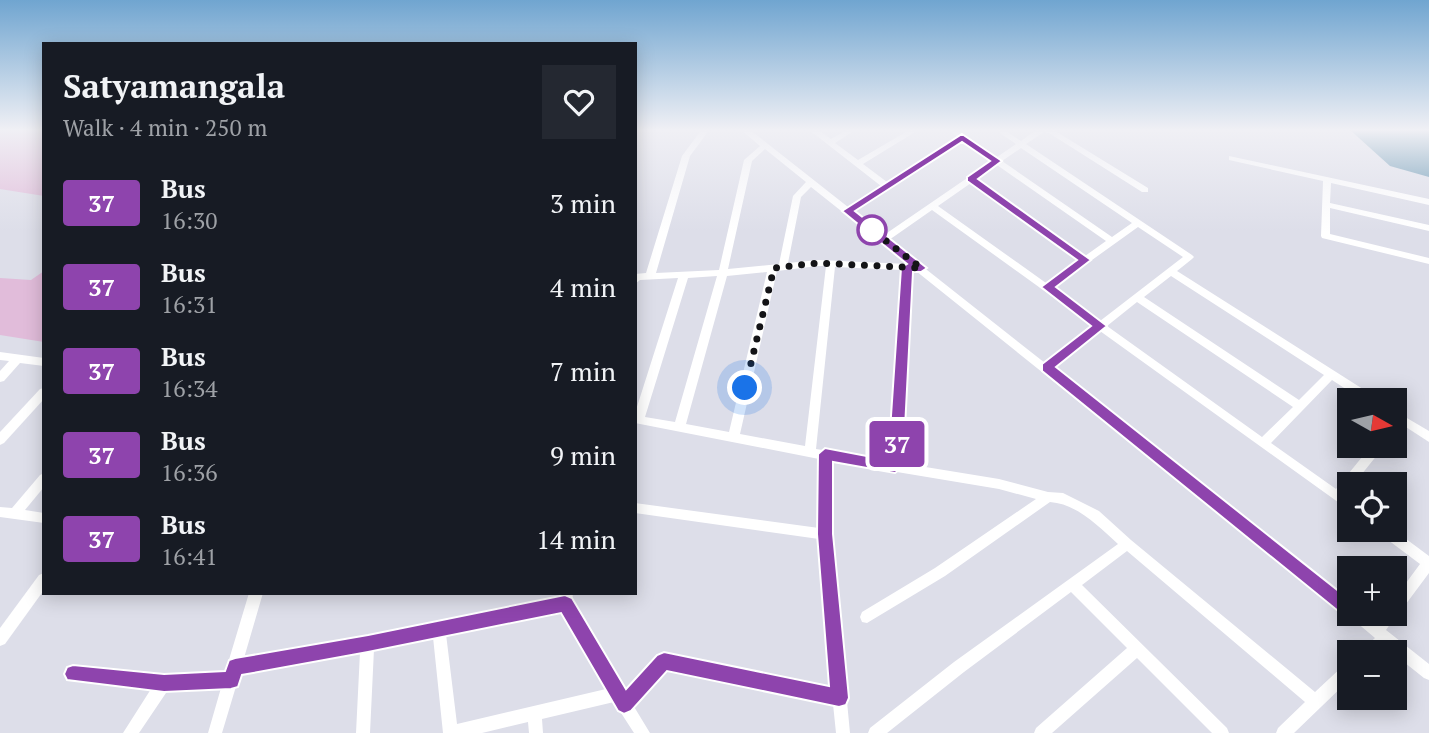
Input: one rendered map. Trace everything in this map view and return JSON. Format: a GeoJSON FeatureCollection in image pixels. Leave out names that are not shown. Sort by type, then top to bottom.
{"type":"FeatureCollection","features":[{"type":"Feature","properties":{"kind":"street"},"geometry":{"type":"LineString","coordinates":[[650,277],[684,163]]}},
{"type":"Feature","properties":{"kind":"street"},"geometry":{"type":"LineString","coordinates":[[680,426],[723,273],[747,163]]}},
{"type":"Feature","properties":{"kind":"street"},"geometry":{"type":"LineString","coordinates":[[786,163],[1047,367],[1337,600]]}},
{"type":"Feature","properties":{"kind":"street"},"geometry":{"type":"LineString","coordinates":[[848,211],[922,163]]}},
{"type":"Feature","properties":{"kind":"street"},"geometry":{"type":"LineString","coordinates":[[884,239],[994,163]]}},
{"type":"Feature","properties":{"kind":"street"},"geometry":{"type":"LineString","coordinates":[[1000,163],[1112,241]]}},
{"type":"Feature","properties":{"kind":"street"},"geometry":{"type":"LineString","coordinates":[[1047,367],[1189,257],[1048,163]]}},
{"type":"Feature","properties":{"kind":"street"},"geometry":{"type":"LineString","coordinates":[[1102,163],[1145,190]]}},
{"type":"Feature","properties":{"kind":"street"},"geometry":{"type":"LineString","coordinates":[[1256,163],[1429,202]]}},
{"type":"Feature","properties":{"kind":"street"},"geometry":{"type":"LineString","coordinates":[[858,164],[887,186]]}},
{"type":"Feature","properties":{"kind":"street"},"geometry":{"type":"LineString","coordinates":[[971,179],[1085,260]]}},
{"type":"Feature","properties":{"kind":"street"},"geometry":{"type":"LineString","coordinates":[[1327,179],[1325,236],[1429,261]]}},
{"type":"Feature","properties":{"kind":"street"},"geometry":{"type":"LineString","coordinates":[[734,437],[797,196],[811,182]]}},
{"type":"Feature","properties":{"kind":"street"},"geometry":{"type":"LineString","coordinates":[[1326,205],[1429,228]]}},
{"type":"Feature","properties":{"kind":"street"},"geometry":{"type":"LineString","coordinates":[[932,206],[1336,496],[1368,458]]}},
{"type":"Feature","properties":{"kind":"street"},"geometry":{"type":"LineString","coordinates":[[1047,287],[1138,223]]}},
{"type":"Feature","properties":{"kind":"street"},"geometry":{"type":"LineString","coordinates":[[637,278],[831,264],[921,268]]}},
{"type":"Feature","properties":{"kind":"street"},"geometry":{"type":"LineString","coordinates":[[810,452],[831,264]]}},
{"type":"Feature","properties":{"kind":"street"},"geometry":{"type":"LineString","coordinates":[[895,467],[907,268]]}},
{"type":"Feature","properties":{"kind":"street"},"geometry":{"type":"LineString","coordinates":[[1171,271],[1353,388]]}},
{"type":"Feature","properties":{"kind":"street"},"geometry":{"type":"LineString","coordinates":[[684,275],[637,419],[999,484],[1048,498],[1063,498],[1095,515],[1315,701]]}},
{"type":"Feature","properties":{"kind":"street"},"geometry":{"type":"LineString","coordinates":[[1137,297],[1300,407]]}},
{"type":"Feature","properties":{"kind":"street"},"geometry":{"type":"LineString","coordinates":[[0,356],[42,362]]}},
{"type":"Feature","properties":{"kind":"street"},"geometry":{"type":"LineString","coordinates":[[0,378],[18,358]]}},
{"type":"Feature","properties":{"kind":"street"},"geometry":{"type":"LineString","coordinates":[[1264,442],[1332,374]]}},
{"type":"Feature","properties":{"kind":"street"},"geometry":{"type":"LineString","coordinates":[[0,440],[42,394]]}},
{"type":"Feature","properties":{"kind":"street"},"geometry":{"type":"LineString","coordinates":[[1407,425],[1429,437]]}},
{"type":"Feature","properties":{"kind":"street"},"geometry":{"type":"LineString","coordinates":[[825,454],[825,534],[842,733]]}},
{"type":"Feature","properties":{"kind":"street"},"geometry":{"type":"LineString","coordinates":[[15,513],[42,480]]}},
{"type":"Feature","properties":{"kind":"street"},"geometry":{"type":"LineString","coordinates":[[867,617],[940,572],[1048,498]]}},
{"type":"Feature","properties":{"kind":"street"},"geometry":{"type":"LineString","coordinates":[[637,508],[825,534]]}},
{"type":"Feature","properties":{"kind":"street"},"geometry":{"type":"LineString","coordinates":[[0,512],[42,518]]}},
{"type":"Feature","properties":{"kind":"street"},"geometry":{"type":"LineString","coordinates":[[1400,542],[1429,563],[1407,592]]}},
{"type":"Feature","properties":{"kind":"street"},"geometry":{"type":"LineString","coordinates":[[875,733],[959,667],[1127,544]]}},
{"type":"Feature","properties":{"kind":"street"},"geometry":{"type":"LineString","coordinates":[[2,635],[42,582]]}},
{"type":"Feature","properties":{"kind":"street"},"geometry":{"type":"LineString","coordinates":[[1072,584],[1222,733]]}},
{"type":"Feature","properties":{"kind":"street"},"geometry":{"type":"LineString","coordinates":[[215,733],[255,595]]}},
{"type":"Feature","properties":{"kind":"street"},"geometry":{"type":"LineString","coordinates":[[73,674],[164,683],[233,673],[439,629],[566,598],[621,699],[643,733]]}},
{"type":"Feature","properties":{"kind":"street"},"geometry":{"type":"LineString","coordinates":[[1370,626],[1429,673]]}},
{"type":"Feature","properties":{"kind":"street"},"geometry":{"type":"LineString","coordinates":[[1378,640],[1385,626]]}},
{"type":"Feature","properties":{"kind":"street"},"geometry":{"type":"LineString","coordinates":[[439,629],[450,732],[534,713],[621,699],[664,661],[839,698]]}},
{"type":"Feature","properties":{"kind":"street"},"geometry":{"type":"LineString","coordinates":[[363,733],[368,644]]}},
{"type":"Feature","properties":{"kind":"street"},"geometry":{"type":"LineString","coordinates":[[1041,733],[1137,649]]}},
{"type":"Feature","properties":{"kind":"street"},"geometry":{"type":"LineString","coordinates":[[1283,733],[1337,681]]}},
{"type":"Feature","properties":{"kind":"street"},"geometry":{"type":"LineString","coordinates":[[130,733],[164,683]]}},
{"type":"Feature","properties":{"kind":"street"},"geometry":{"type":"LineString","coordinates":[[534,713],[536,733]]}},
{"type":"Feature","properties":{"kind":"shaded area"},"geometry":{"type":"Polygon","coordinates":[[[0,163],[42,163],[42,196],[0,189],[0,163]]]}},
{"type":"Feature","properties":{"kind":"shaded area"},"geometry":{"type":"Polygon","coordinates":[[[42,272],[42,342],[0,335],[0,278],[31,280],[42,272]]]}},
{"type":"Feature","properties":{"kind":"water"},"geometry":{"type":"Polygon","coordinates":[[[1387,163],[1429,163],[1429,177],[1387,163]]]}},
{"type":"Feature","properties":{"kind":"bus line","name":"37"},"geometry":{"type":"LineString","coordinates":[[73,674],[164,683],[231,680],[235,667],[368,644],[565,604],[624,705],[664,661],[839,698],[825,534],[825,454],[895,467],[907,268],[921,268],[848,211],[922,163]]}},
{"type":"Feature","properties":{"kind":"bus line","name":"37"},"geometry":{"type":"LineString","coordinates":[[994,163],[971,179],[1085,260],[1047,287],[1100,326],[1047,367],[1337,600]]}},
{"type":"Feature","properties":{"kind":"route"},"geometry":{"type":"LineString","coordinates":[[745,388],[774,268],[818,263],[921,268],[872,230]]}}]}
